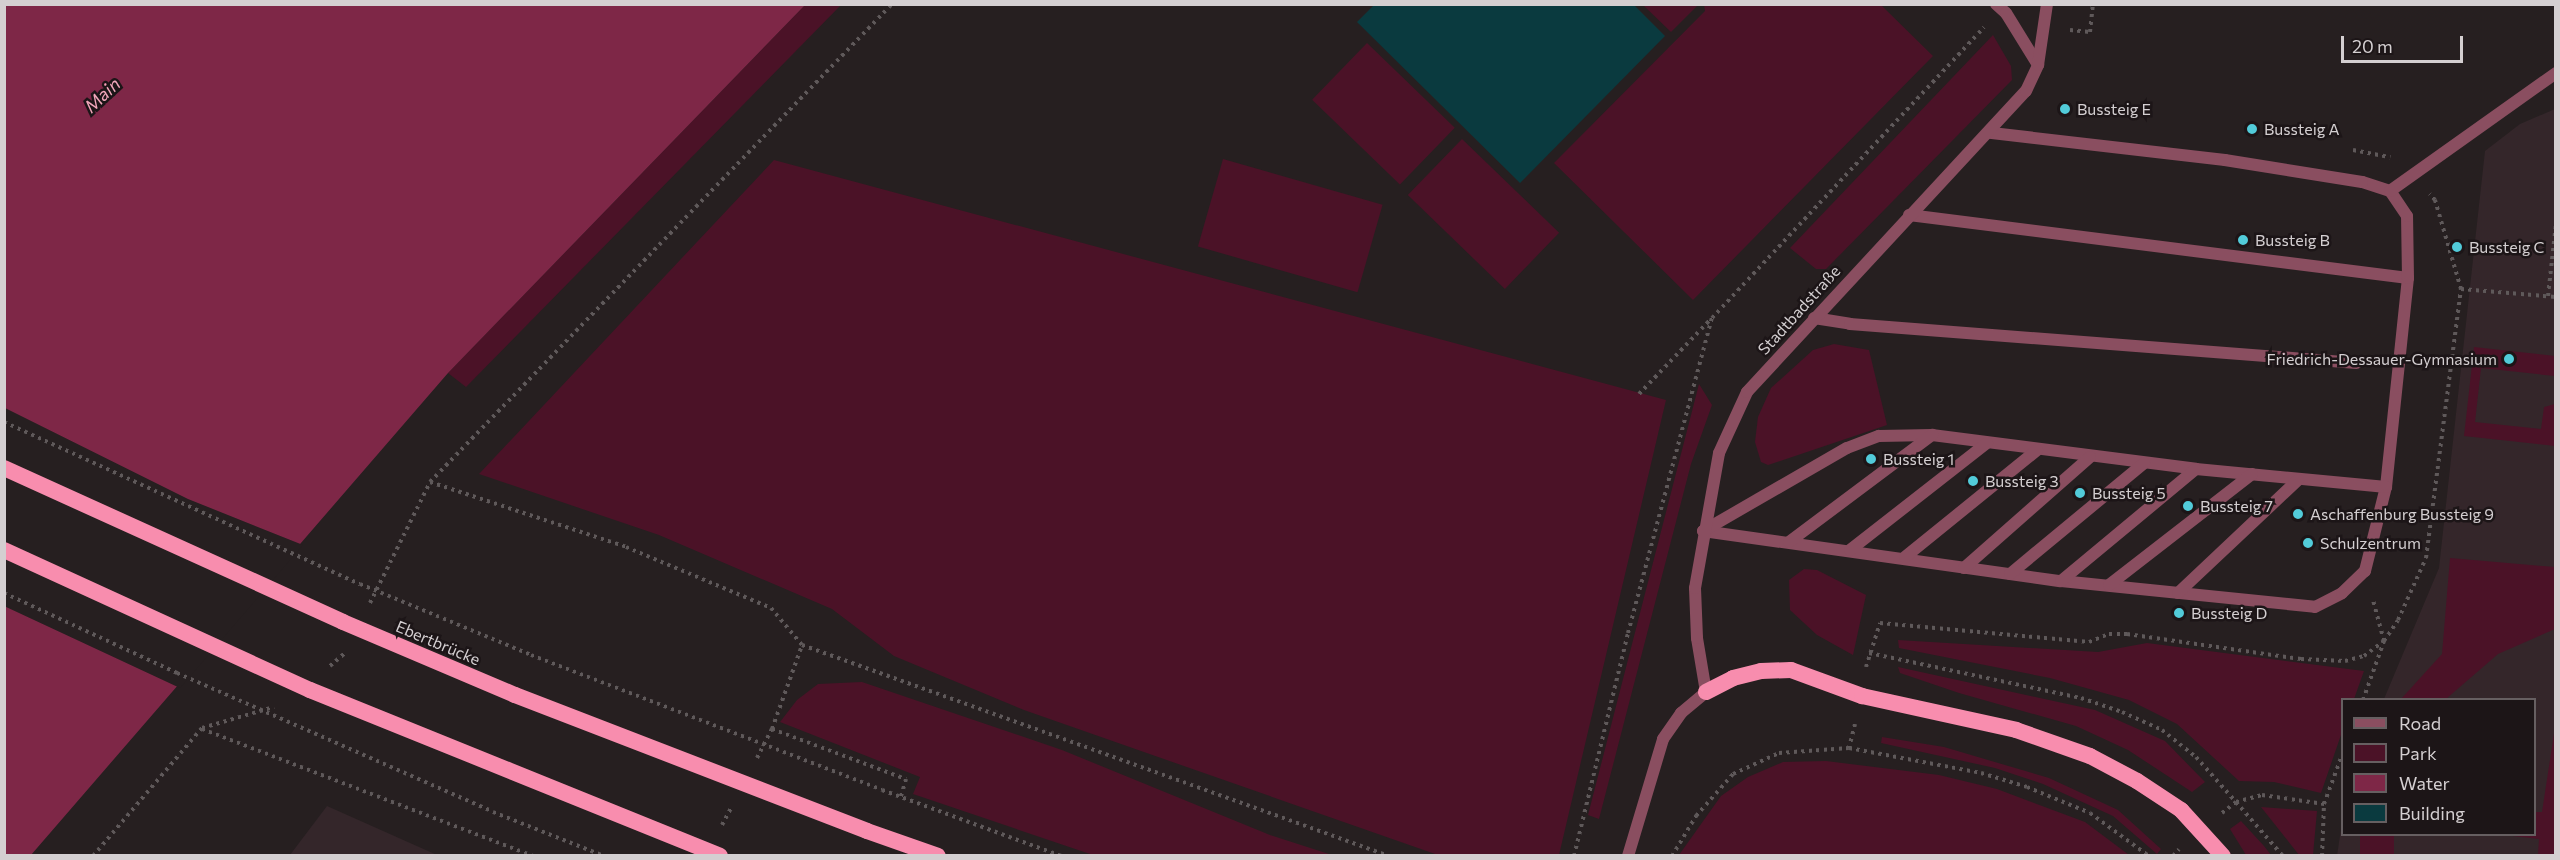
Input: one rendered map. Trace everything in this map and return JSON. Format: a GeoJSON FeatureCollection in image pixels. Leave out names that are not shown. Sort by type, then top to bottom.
{"type":"FeatureCollection","features":[{"type":"Feature","properties":{"kind":"highway","name":"Ebertbrücke"},"geometry":{"type":"LineString","coordinates":[[4,468],[184,551],[483,681],[867,831],[938,855]]}},
{"type":"Feature","properties":{"kind":"highway"},"geometry":{"type":"LineString","coordinates":[[4,550],[321,695],[720,855]]}},
{"type":"Feature","properties":{"kind":"highway"},"geometry":{"type":"LineString","coordinates":[[1706,692],[1752,673],[1791,670],[1862,696],[2016,730],[2090,756],[2181,810],[2223,855]]}},
{"type":"Feature","properties":{"kind":"street"},"geometry":{"type":"LineString","coordinates":[[1996,4],[2006,13],[2038,65]]}},
{"type":"Feature","properties":{"kind":"street","name":"Stadtbadstraße"},"geometry":{"type":"LineString","coordinates":[[1706,692],[1697,639],[1695,588],[1703,531],[1719,453],[1747,392],[1909,214],[1990,132],[2026,91],[2038,65],[2047,4]]}},
{"type":"Feature","properties":{"kind":"street"},"geometry":{"type":"LineString","coordinates":[[2390,191],[2556,73]]}},
{"type":"Feature","properties":{"kind":"street"},"geometry":{"type":"LineString","coordinates":[[1703,531],[1905,557],[1964,568],[2061,581],[2315,607],[2342,593],[2365,571],[2386,487],[2408,278],[2407,216],[2390,191],[2362,182],[2236,162],[1990,132]]}},
{"type":"Feature","properties":{"kind":"street"},"geometry":{"type":"LineString","coordinates":[[1909,214],[2408,278]]}},
{"type":"Feature","properties":{"kind":"street"},"geometry":{"type":"LineString","coordinates":[[1814,318],[1850,324],[2357,363]]}},
{"type":"Feature","properties":{"kind":"street"},"geometry":{"type":"LineString","coordinates":[[1703,531],[1847,448],[1879,436],[1932,435],[2090,457],[2298,480],[2386,487]]}},
{"type":"Feature","properties":{"kind":"street"},"geometry":{"type":"LineString","coordinates":[[1789,542],[1932,435]]}},
{"type":"Feature","properties":{"kind":"street"},"geometry":{"type":"LineString","coordinates":[[1850,550],[1987,443]]}},
{"type":"Feature","properties":{"kind":"street"},"geometry":{"type":"LineString","coordinates":[[1905,557],[2037,450]]}},
{"type":"Feature","properties":{"kind":"street"},"geometry":{"type":"LineString","coordinates":[[1964,568],[2090,457]]}},
{"type":"Feature","properties":{"kind":"street"},"geometry":{"type":"LineString","coordinates":[[2010,574],[2144,463]]}},
{"type":"Feature","properties":{"kind":"street"},"geometry":{"type":"LineString","coordinates":[[2061,581],[2196,469]]}},
{"type":"Feature","properties":{"kind":"street"},"geometry":{"type":"LineString","coordinates":[[2109,585],[2252,474]]}},
{"type":"Feature","properties":{"kind":"street"},"geometry":{"type":"LineString","coordinates":[[2178,593],[2298,480]]}},
{"type":"Feature","properties":{"kind":"street"},"geometry":{"type":"LineString","coordinates":[[1628,855],[1663,739],[1681,714],[1706,692]]}},
{"type":"Feature","properties":{"kind":"path"},"geometry":{"type":"LineString","coordinates":[[366,610],[430,482],[892,4]]}},
{"type":"Feature","properties":{"kind":"path"},"geometry":{"type":"LineString","coordinates":[[2067,30],[2090,32],[2092,4]]}},
{"type":"Feature","properties":{"kind":"path"},"geometry":{"type":"LineString","coordinates":[[2347,150],[2381,153],[2406,165],[2435,200],[2461,289],[2426,558],[2398,620],[2384,640],[2362,698]]}},
{"type":"Feature","properties":{"kind":"path"},"geometry":{"type":"LineString","coordinates":[[2548,296],[2556,223]]}},
{"type":"Feature","properties":{"kind":"path"},"geometry":{"type":"LineString","coordinates":[[2461,289],[2556,297]]}},
{"type":"Feature","properties":{"kind":"path"},"geometry":{"type":"LineString","coordinates":[[1639,394],[1712,318]]}},
{"type":"Feature","properties":{"kind":"path"},"geometry":{"type":"LineString","coordinates":[[4,422],[360,584],[574,672],[882,790],[1061,855]]}},
{"type":"Feature","properties":{"kind":"path"},"geometry":{"type":"LineString","coordinates":[[430,482],[626,547],[771,608],[802,645],[1389,855]]}},
{"type":"Feature","properties":{"kind":"path"},"geometry":{"type":"LineString","coordinates":[[2365,571],[2384,640]]}},
{"type":"Feature","properties":{"kind":"path"},"geometry":{"type":"LineString","coordinates":[[4,593],[384,764],[604,855]]}},
{"type":"Feature","properties":{"kind":"path"},"geometry":{"type":"LineString","coordinates":[[1849,748],[1862,696],[1868,653],[1880,623],[2089,642],[2109,634],[2127,634],[2301,659],[2344,661],[2364,656],[2384,640]]}},
{"type":"Feature","properties":{"kind":"path"},"geometry":{"type":"LineString","coordinates":[[328,668],[345,653],[350,643]]}},
{"type":"Feature","properties":{"kind":"path"},"geometry":{"type":"LineString","coordinates":[[756,760],[772,729],[802,645]]}},
{"type":"Feature","properties":{"kind":"path"},"geometry":{"type":"LineString","coordinates":[[1868,653],[2081,698],[2122,712],[2162,730],[2179,744],[2236,802],[2262,795],[2324,804]]}},
{"type":"Feature","properties":{"kind":"path"},"geometry":{"type":"LineString","coordinates":[[93,855],[202,728],[285,703]]}},
{"type":"Feature","properties":{"kind":"path"},"geometry":{"type":"LineString","coordinates":[[202,728],[533,855]]}},
{"type":"Feature","properties":{"kind":"path"},"geometry":{"type":"LineString","coordinates":[[772,729],[906,779],[901,797]]}},
{"type":"Feature","properties":{"kind":"path"},"geometry":{"type":"LineString","coordinates":[[1672,855],[1696,816],[1733,774],[1779,753],[1849,748],[1981,773],[2027,787],[2090,813],[2149,855]]}},
{"type":"Feature","properties":{"kind":"path"},"geometry":{"type":"LineString","coordinates":[[2322,855],[2324,804],[2341,760]]}},
{"type":"Feature","properties":{"kind":"path"},"geometry":{"type":"LineString","coordinates":[[717,834],[734,803]]}},
{"type":"Feature","properties":{"kind":"shaded area","name":"Friedrich-Dessauer-Gymnasium"},"geometry":{"type":"Polygon","coordinates":[[[2555,109],[2555,855],[2337,856],[2341,829],[2341,836],[2536,836],[2536,698],[2384,698],[2439,568],[2485,151],[2520,124],[2555,109]]]}},
{"type":"Feature","properties":{"kind":"shaded area"},"geometry":{"type":"Polygon","coordinates":[[[327,806],[437,855],[290,855],[327,806]]]}},
{"type":"Feature","properties":{"kind":"green space"},"geometry":{"type":"Polygon","coordinates":[[[1704,4],[1881,5],[1933,56],[1693,300],[1554,163],[1705,11],[1704,4]]]}},
{"type":"Feature","properties":{"kind":"green space"},"geometry":{"type":"Polygon","coordinates":[[[805,5],[841,5],[466,387],[448,373],[805,5]]]}},
{"type":"Feature","properties":{"kind":"green space"},"geometry":{"type":"Polygon","coordinates":[[[1643,5],[1698,5],[1671,32],[1643,5]]]}},
{"type":"Feature","properties":{"kind":"green space"},"geometry":{"type":"Polygon","coordinates":[[[1993,35],[2011,66],[2012,80],[1826,269],[1816,269],[1790,248],[1993,35]]]}},
{"type":"Feature","properties":{"kind":"green space"},"geometry":{"type":"Polygon","coordinates":[[[1367,43],[1455,128],[1400,185],[1312,100],[1367,43]]]}},
{"type":"Feature","properties":{"kind":"green space"},"geometry":{"type":"Polygon","coordinates":[[[1462,139],[1559,233],[1505,289],[1408,195],[1462,139]]]}},
{"type":"Feature","properties":{"kind":"green space"},"geometry":{"type":"Polygon","coordinates":[[[1223,159],[1383,205],[1357,292],[1198,246],[1223,159]]]}},
{"type":"Feature","properties":{"kind":"green space"},"geometry":{"type":"Polygon","coordinates":[[[774,160],[1666,400],[1559,855],[1438,855],[1024,710],[894,656],[832,609],[659,535],[479,474],[774,160]]]}},
{"type":"Feature","properties":{"kind":"green space"},"geometry":{"type":"Polygon","coordinates":[[[1834,344],[1869,350],[1887,425],[1768,465],[1761,462],[1755,442],[1758,417],[1771,388],[1813,350],[1834,344]]]}},
{"type":"Feature","properties":{"kind":"green space"},"geometry":{"type":"Polygon","coordinates":[[[2474,347],[2555,356],[2555,376],[2481,368],[2475,422],[2541,429],[2544,407],[2555,404],[2555,446],[2464,436],[2474,347]]]}},
{"type":"Feature","properties":{"kind":"green space"},"geometry":{"type":"Polygon","coordinates":[[[1699,384],[1712,405],[1691,464],[1599,819],[1588,815],[1699,384]]]}},
{"type":"Feature","properties":{"kind":"green space"},"geometry":{"type":"Polygon","coordinates":[[[2450,558],[2555,567],[2555,629],[2498,654],[2447,698],[2402,698],[2442,654],[2450,558]]]}},
{"type":"Feature","properties":{"kind":"green space"},"geometry":{"type":"Polygon","coordinates":[[[1804,569],[1817,570],[1866,595],[1853,655],[1817,635],[1790,610],[1789,580],[1804,569]]]}},
{"type":"Feature","properties":{"kind":"green space"},"geometry":{"type":"Polygon","coordinates":[[[1898,640],[2098,652],[2147,643],[2364,671],[2354,698],[2341,698],[2341,735],[2321,793],[2274,782],[2239,781],[2177,724],[2129,700],[2050,678],[1899,648],[1898,640]]]}},
{"type":"Feature","properties":{"kind":"green space"},"geometry":{"type":"Polygon","coordinates":[[[1898,667],[2095,710],[2165,741],[2205,782],[2192,792],[2128,750],[2076,726],[1959,693],[1900,673],[1898,667]]]}},
{"type":"Feature","properties":{"kind":"green space"},"geometry":{"type":"Polygon","coordinates":[[[862,682],[1062,750],[1270,835],[1332,855],[1093,855],[913,794],[920,777],[780,722],[797,700],[818,684],[862,682]]]}},
{"type":"Feature","properties":{"kind":"green space"},"geometry":{"type":"Polygon","coordinates":[[[2555,727],[2555,855],[2538,855],[2539,839],[2513,836],[2536,836],[2536,812],[2542,812],[2555,727]]]}},
{"type":"Feature","properties":{"kind":"green space"},"geometry":{"type":"Polygon","coordinates":[[[1882,737],[1944,747],[2049,778],[2118,810],[2161,849],[2157,854],[2113,816],[2043,784],[1995,768],[1881,743],[1882,737]]]}},
{"type":"Feature","properties":{"kind":"green space"},"geometry":{"type":"Polygon","coordinates":[[[1826,761],[1939,775],[1997,789],[2085,822],[2129,855],[1679,855],[1721,796],[1748,777],[1783,762],[1826,761]]]}},
{"type":"Feature","properties":{"kind":"green space"},"geometry":{"type":"Polygon","coordinates":[[[2261,807],[2317,811],[2313,855],[2299,855],[2261,807]]]}},
{"type":"Feature","properties":{"kind":"green space"},"geometry":{"type":"Polygon","coordinates":[[[2241,821],[2271,855],[2246,855],[2230,829],[2241,821]]]}},
{"type":"Feature","properties":{"kind":"green space"},"geometry":{"type":"Polygon","coordinates":[[[2360,836],[2394,836],[2394,855],[2360,855],[2360,836]]]}},
{"type":"Feature","properties":{"kind":"water","name":"Main"},"geometry":{"type":"Polygon","coordinates":[[[5,5],[805,5],[448,373],[31,855],[5,856],[5,5]]]}},
{"type":"Feature","properties":{"kind":"pier"},"geometry":{"type":"Polygon","coordinates":[[[5,408],[188,499],[303,545],[180,688],[4,606],[5,408]]]}},
{"type":"Feature","properties":{"kind":"building"},"geometry":{"type":"Polygon","coordinates":[[[1375,4],[1633,4],[1665,36],[1520,183],[1357,22],[1375,4]]]}},
{"type":"Feature","properties":{"kind":"place","name":"Bussteig E"},"geometry":{"type":"Point","coordinates":[2065,109]}},
{"type":"Feature","properties":{"kind":"place","name":"Bussteig A"},"geometry":{"type":"Point","coordinates":[2252,129]}},
{"type":"Feature","properties":{"kind":"place","name":"Bussteig B"},"geometry":{"type":"Point","coordinates":[2243,240]}},
{"type":"Feature","properties":{"kind":"place","name":"Bussteig C"},"geometry":{"type":"Point","coordinates":[2457,247]}},
{"type":"Feature","properties":{"kind":"place","name":"Friedrich-Dessauer-Gymnasium"},"geometry":{"type":"Point","coordinates":[2509,359]}},
{"type":"Feature","properties":{"kind":"place","name":"Bussteig 1"},"geometry":{"type":"Point","coordinates":[1871,459]}},
{"type":"Feature","properties":{"kind":"place","name":"Bussteig 3"},"geometry":{"type":"Point","coordinates":[1973,481]}},
{"type":"Feature","properties":{"kind":"place","name":"Bussteig 5"},"geometry":{"type":"Point","coordinates":[2080,493]}},
{"type":"Feature","properties":{"kind":"place","name":"Bussteig 7"},"geometry":{"type":"Point","coordinates":[2188,506]}},
{"type":"Feature","properties":{"kind":"place","name":"Aschaffenburg Bussteig 9"},"geometry":{"type":"Point","coordinates":[2298,514]}},
{"type":"Feature","properties":{"kind":"place","name":"Schulzentrum"},"geometry":{"type":"Point","coordinates":[2308,543]}},
{"type":"Feature","properties":{"kind":"place","name":"Bussteig D"},"geometry":{"type":"Point","coordinates":[2179,613]}}]}
